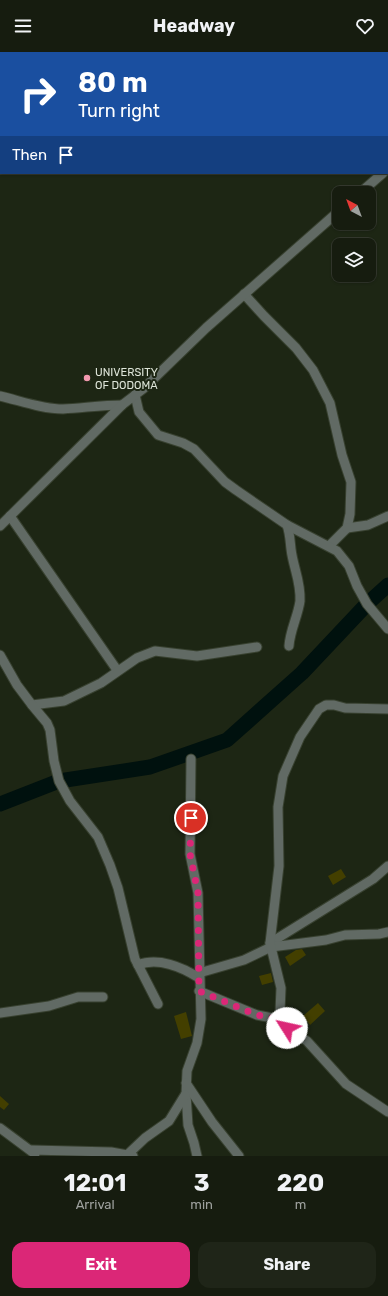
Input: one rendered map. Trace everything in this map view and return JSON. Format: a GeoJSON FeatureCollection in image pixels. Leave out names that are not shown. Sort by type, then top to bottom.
{"type":"FeatureCollection","features":[{"type":"Feature","properties":{"kind":"street"},"geometry":{"type":"LineString","coordinates":[[368,186],[382,174]]}},
{"type":"Feature","properties":{"kind":"street"},"geometry":{"type":"LineString","coordinates":[[0,526],[122,405],[143,389],[206,328],[332,217]]}},
{"type":"Feature","properties":{"kind":"street"},"geometry":{"type":"LineString","coordinates":[[244,294],[296,348],[313,370],[330,404],[342,456],[351,482],[350,514],[347,528],[329,546]]}},
{"type":"Feature","properties":{"kind":"street"},"geometry":{"type":"LineString","coordinates":[[135,395],[139,412],[158,435],[184,443],[194,449],[225,482],[287,525],[329,546],[342,555],[364,599],[388,629]]}},
{"type":"Feature","properties":{"kind":"street"},"geometry":{"type":"LineString","coordinates":[[0,396],[63,409],[96,405],[122,405]]}},
{"type":"Feature","properties":{"kind":"street"},"geometry":{"type":"LineString","coordinates":[[10,516],[117,670]]}},
{"type":"Feature","properties":{"kind":"street"},"geometry":{"type":"LineString","coordinates":[[347,528],[368,525],[388,516]]}},
{"type":"Feature","properties":{"kind":"street"},"geometry":{"type":"LineString","coordinates":[[287,525],[291,537],[291,549],[298,572],[300,600],[297,617],[290,634],[289,646]]}},
{"type":"Feature","properties":{"kind":"street"},"geometry":{"type":"LineString","coordinates":[[32,705],[64,701],[100,683],[117,670],[137,658],[154,651],[197,656],[257,647]]}},
{"type":"Feature","properties":{"kind":"street"},"geometry":{"type":"LineString","coordinates":[[0,655],[17,685],[47,723],[50,730],[54,761],[59,781],[70,801],[98,837],[118,888],[132,947],[138,965],[158,1004]]}},
{"type":"Feature","properties":{"kind":"street"},"geometry":{"type":"LineString","coordinates":[[388,709],[326,705],[319,709],[300,737],[283,776],[279,792],[279,866],[271,945],[281,988],[280,1012],[287,1028],[307,1041],[346,1084],[388,1112]]}},
{"type":"Feature","properties":{"kind":"street"},"geometry":{"type":"LineString","coordinates":[[191,759],[190,854],[198,893],[199,991],[201,1019],[197,1043],[187,1071],[186,1094],[188,1125],[194,1143],[196,1156]]}},
{"type":"Feature","properties":{"kind":"street"},"geometry":{"type":"LineString","coordinates":[[138,965],[144,962],[160,962],[181,968],[199,976],[244,960],[271,945],[354,892],[373,879],[388,866]]}},
{"type":"Feature","properties":{"kind":"street"},"geometry":{"type":"LineString","coordinates":[[271,945],[326,940],[345,935],[379,934],[388,932]]}},
{"type":"Feature","properties":{"kind":"street"},"geometry":{"type":"LineString","coordinates":[[199,991],[257,1015],[283,1020]]}},
{"type":"Feature","properties":{"kind":"street"},"geometry":{"type":"LineString","coordinates":[[0,1013],[49,1006],[78,997],[103,997]]}},
{"type":"Feature","properties":{"kind":"street"},"geometry":{"type":"LineString","coordinates":[[186,1083],[212,1122],[234,1147],[239,1156]]}},
{"type":"Feature","properties":{"kind":"street"},"geometry":{"type":"LineString","coordinates":[[0,1128],[35,1153],[111,1152],[129,1156],[145,1138],[169,1121],[186,1094]]}},
{"type":"Feature","properties":{"kind":"building"},"geometry":{"type":"Polygon","coordinates":[[[341,869],[346,877],[333,885],[328,876],[341,869]]]}},
{"type":"Feature","properties":{"kind":"building"},"geometry":{"type":"Polygon","coordinates":[[[302,949],[306,955],[290,966],[285,957],[296,950],[302,949]]]}},
{"type":"Feature","properties":{"kind":"building"},"geometry":{"type":"Polygon","coordinates":[[[271,973],[273,982],[262,985],[259,976],[271,973]]]}},
{"type":"Feature","properties":{"kind":"building"},"geometry":{"type":"Polygon","coordinates":[[[318,1003],[325,1011],[310,1025],[303,1016],[318,1003]]]}},
{"type":"Feature","properties":{"kind":"building"},"geometry":{"type":"Polygon","coordinates":[[[186,1012],[192,1036],[181,1039],[174,1016],[186,1012]]]}},
{"type":"Feature","properties":{"kind":"building"},"geometry":{"type":"Polygon","coordinates":[[[0,1096],[9,1104],[4,1110],[0,1107],[0,1096]]]}},
{"type":"Feature","properties":{"kind":"waterway"},"geometry":{"type":"LineString","coordinates":[[0,804],[59,781],[150,767],[227,740],[302,673],[367,604],[388,585]]}},
{"type":"Feature","properties":{"kind":"place","name":"UNIVERSITY OF DODOMA"},"geometry":{"type":"Point","coordinates":[87,378]}},
{"type":"Feature","properties":{"kind":"route"},"geometry":{"type":"LineString","coordinates":[[191,818],[190,854],[198,893],[199,991],[257,1015],[283,1020],[287,1028]]}}]}
